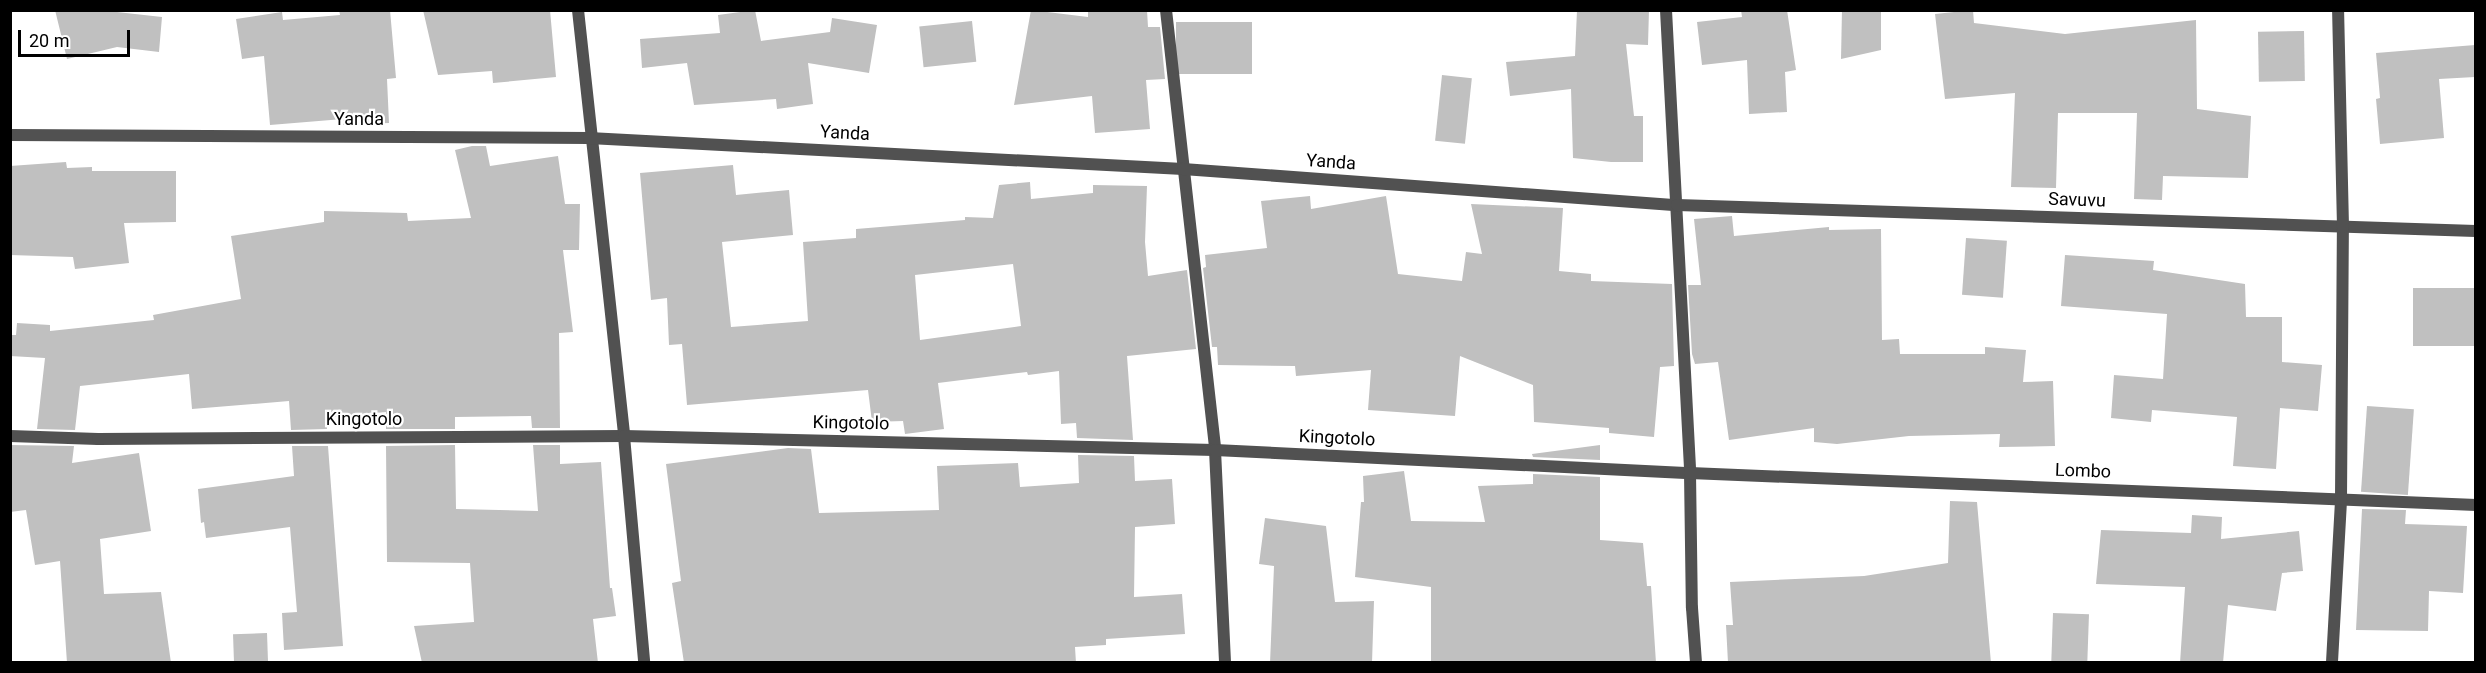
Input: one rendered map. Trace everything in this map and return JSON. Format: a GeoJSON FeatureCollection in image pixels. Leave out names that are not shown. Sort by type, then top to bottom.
{"type":"FeatureCollection","features":[{"type":"Feature","properties":{"kind":"street"},"geometry":{"type":"LineString","coordinates":[[578,10],[590,138],[624,436],[644,663]]}},
{"type":"Feature","properties":{"kind":"street"},"geometry":{"type":"LineString","coordinates":[[1166,10],[1215,450],[1225,663]]}},
{"type":"Feature","properties":{"kind":"street"},"geometry":{"type":"LineString","coordinates":[[1666,10],[1690,473],[1692,608],[1696,663]]}},
{"type":"Feature","properties":{"kind":"street"},"geometry":{"type":"LineString","coordinates":[[2332,663],[2342,499],[2343,227],[2337,10]]}},
{"type":"Feature","properties":{"kind":"street","name":"Yanda"},"geometry":{"type":"LineString","coordinates":[[10,135],[590,138],[1183,168],[1677,205]]}},
{"type":"Feature","properties":{"kind":"street","name":"Savuvu"},"geometry":{"type":"LineString","coordinates":[[1677,205],[2475,231]]}},
{"type":"Feature","properties":{"kind":"street","name":"Kingotolo"},"geometry":{"type":"LineString","coordinates":[[10,436],[110,439],[624,436],[1215,450],[1690,473]]}},
{"type":"Feature","properties":{"kind":"street","name":"Lombo"},"geometry":{"type":"LineString","coordinates":[[1690,473],[2475,505]]}},
{"type":"Feature","properties":{"kind":"building"},"geometry":{"type":"Polygon","coordinates":[[[55,10],[99,10],[162,17],[159,52],[117,47],[67,59],[55,10]]]}},
{"type":"Feature","properties":{"kind":"building"},"geometry":{"type":"Polygon","coordinates":[[[339,10],[390,10],[396,78],[387,79],[389,123],[343,125],[343,119],[270,125],[264,56],[242,59],[236,19],[282,12],[283,20],[340,15],[339,10]]]}},
{"type":"Feature","properties":{"kind":"building"},"geometry":{"type":"Polygon","coordinates":[[[423,10],[550,10],[556,77],[493,83],[492,71],[438,75],[423,10]]]}},
{"type":"Feature","properties":{"kind":"building"},"geometry":{"type":"Polygon","coordinates":[[[755,10],[761,41],[830,32],[832,18],[877,25],[869,73],[808,63],[813,104],[777,109],[776,99],[694,105],[687,63],[642,68],[640,39],[720,33],[718,15],[755,10]]]}},
{"type":"Feature","properties":{"kind":"building"},"geometry":{"type":"Polygon","coordinates":[[[1031,10],[1088,17],[1088,10],[1147,10],[1148,27],[1160,27],[1165,79],[1146,80],[1150,129],[1095,133],[1092,96],[1014,105],[1031,10]]]}},
{"type":"Feature","properties":{"kind":"building"},"geometry":{"type":"Polygon","coordinates":[[[1577,10],[1649,10],[1648,45],[1626,44],[1634,116],[1643,116],[1643,162],[1611,162],[1573,158],[1571,89],[1510,96],[1506,62],[1575,56],[1577,10]]]}},
{"type":"Feature","properties":{"kind":"building"},"geometry":{"type":"Polygon","coordinates":[[[1741,10],[1787,10],[1796,70],[1785,72],[1787,112],[1749,114],[1747,60],[1702,65],[1697,22],[1742,17],[1741,10]]]}},
{"type":"Feature","properties":{"kind":"building"},"geometry":{"type":"Polygon","coordinates":[[[1842,10],[1881,10],[1881,50],[1841,59],[1842,10]]]}},
{"type":"Feature","properties":{"kind":"building"},"geometry":{"type":"Polygon","coordinates":[[[1973,10],[1974,23],[2065,34],[2196,20],[2197,109],[2251,116],[2248,178],[2163,176],[2162,200],[2134,199],[2137,113],[2058,113],[2056,188],[2011,187],[2015,93],[1945,99],[1935,14],[1973,10]]]}},
{"type":"Feature","properties":{"kind":"building"},"geometry":{"type":"Polygon","coordinates":[[[972,21],[976,62],[924,67],[919,27],[972,21]]]}},
{"type":"Feature","properties":{"kind":"building"},"geometry":{"type":"Polygon","coordinates":[[[1176,22],[1252,22],[1252,74],[1176,74],[1176,22]]]}},
{"type":"Feature","properties":{"kind":"building"},"geometry":{"type":"Polygon","coordinates":[[[2304,31],[2305,81],[2259,82],[2258,32],[2304,31]]]}},
{"type":"Feature","properties":{"kind":"building"},"geometry":{"type":"Polygon","coordinates":[[[2475,45],[2475,77],[2439,79],[2444,138],[2380,144],[2376,99],[2380,98],[2376,53],[2475,45]]]}},
{"type":"Feature","properties":{"kind":"building"},"geometry":{"type":"Polygon","coordinates":[[[1442,75],[1472,78],[1465,144],[1435,141],[1442,75]]]}},
{"type":"Feature","properties":{"kind":"building"},"geometry":{"type":"Polygon","coordinates":[[[486,146],[490,166],[558,156],[565,204],[580,204],[579,250],[563,250],[573,332],[559,333],[560,428],[532,428],[531,416],[455,417],[455,429],[386,429],[386,412],[326,418],[327,429],[291,430],[289,401],[192,409],[189,374],[80,386],[75,430],[37,429],[45,358],[10,356],[10,335],[16,335],[17,323],[50,325],[50,331],[154,320],[153,315],[241,299],[231,236],[324,222],[324,211],[407,213],[408,221],[471,218],[455,150],[486,146]]]}},
{"type":"Feature","properties":{"kind":"building"},"geometry":{"type":"Polygon","coordinates":[[[66,162],[67,168],[92,167],[92,171],[176,171],[176,222],[124,223],[129,263],[75,269],[73,257],[10,255],[10,166],[66,162]]]}},
{"type":"Feature","properties":{"kind":"building"},"geometry":{"type":"Polygon","coordinates":[[[733,165],[736,195],[789,190],[793,235],[722,242],[731,327],[808,321],[803,242],[856,238],[856,229],[965,220],[965,217],[993,218],[999,185],[1030,182],[1031,199],[1093,193],[1093,185],[1147,186],[1145,242],[1148,276],[1187,270],[1196,349],[1127,356],[1133,440],[1077,438],[1076,423],[1061,424],[1059,371],[1028,375],[1027,372],[938,383],[944,429],[905,434],[903,421],[872,422],[868,390],[687,405],[682,344],[669,345],[667,298],[651,300],[640,173],[733,165]],[[1013,264],[915,275],[920,340],[1021,326],[1013,264]]]}},
{"type":"Feature","properties":{"kind":"building"},"geometry":{"type":"Polygon","coordinates":[[[1310,196],[1311,209],[1386,196],[1398,274],[1462,281],[1466,252],[1482,254],[1471,204],[1563,208],[1559,271],[1591,274],[1591,281],[1672,284],[1674,366],[1660,367],[1654,437],[1609,433],[1609,428],[1534,422],[1533,385],[1460,356],[1455,416],[1368,410],[1371,370],[1296,376],[1295,366],[1218,365],[1217,347],[1212,347],[1203,268],[1206,267],[1205,255],[1267,248],[1261,201],[1310,196]]]}},
{"type":"Feature","properties":{"kind":"building"},"geometry":{"type":"Polygon","coordinates":[[[1732,216],[1734,236],[1829,227],[1829,230],[1881,229],[1882,340],[1899,339],[1900,354],[1985,354],[1985,347],[2026,350],[2023,382],[2053,381],[2055,446],[1999,447],[2000,434],[1909,436],[1837,444],[1814,442],[1814,428],[1729,440],[1718,362],[1695,364],[1692,354],[1688,285],[1701,285],[1694,219],[1732,216]]]}},
{"type":"Feature","properties":{"kind":"building"},"geometry":{"type":"Polygon","coordinates":[[[1966,238],[2007,241],[2003,298],[1962,295],[1966,238]]]}},
{"type":"Feature","properties":{"kind":"building"},"geometry":{"type":"Polygon","coordinates":[[[2065,255],[2154,261],[2153,270],[2245,284],[2246,317],[2282,317],[2282,362],[2322,365],[2318,411],[2280,408],[2276,469],[2233,466],[2237,417],[2152,410],[2151,422],[2111,418],[2114,375],[2163,379],[2167,314],[2061,306],[2065,255]]]}},
{"type":"Feature","properties":{"kind":"building"},"geometry":{"type":"Polygon","coordinates":[[[2413,288],[2475,288],[2475,346],[2413,346],[2413,288]]]}},
{"type":"Feature","properties":{"kind":"building"},"geometry":{"type":"Polygon","coordinates":[[[2367,406],[2414,409],[2408,495],[2361,492],[2367,406]]]}},
{"type":"Feature","properties":{"kind":"building"},"geometry":{"type":"Polygon","coordinates":[[[10,445],[74,446],[72,463],[139,453],[151,531],[100,539],[104,594],[161,592],[171,663],[67,663],[60,561],[35,565],[26,510],[10,512],[10,445]]]}},
{"type":"Feature","properties":{"kind":"building"},"geometry":{"type":"Polygon","coordinates":[[[455,445],[456,509],[538,511],[533,445],[560,445],[560,464],[601,462],[610,588],[612,588],[616,616],[593,619],[598,663],[422,663],[414,626],[474,622],[470,563],[387,562],[386,446],[455,445]]]}},
{"type":"Feature","properties":{"kind":"building"},"geometry":{"type":"Polygon","coordinates":[[[1600,445],[1600,460],[1533,457],[1532,454],[1600,445]]]}},
{"type":"Feature","properties":{"kind":"building"},"geometry":{"type":"Polygon","coordinates":[[[292,446],[328,446],[343,646],[284,650],[282,613],[297,612],[290,527],[206,538],[204,522],[201,523],[198,489],[294,476],[292,446]]]}},
{"type":"Feature","properties":{"kind":"building"},"geometry":{"type":"Polygon","coordinates":[[[788,448],[811,449],[819,513],[939,510],[937,466],[1018,463],[1020,487],[1079,483],[1078,455],[1134,456],[1135,481],[1172,479],[1175,524],[1135,527],[1134,597],[1182,594],[1185,634],[1106,639],[1106,645],[1075,647],[1076,663],[684,663],[672,583],[681,581],[666,464],[788,448]]]}},
{"type":"Feature","properties":{"kind":"building"},"geometry":{"type":"Polygon","coordinates":[[[1404,471],[1411,521],[1485,522],[1478,486],[1533,484],[1533,474],[1600,477],[1600,540],[1643,543],[1647,586],[1651,586],[1656,663],[1431,663],[1431,587],[1355,577],[1361,502],[1364,502],[1363,476],[1404,471]]]}},
{"type":"Feature","properties":{"kind":"building"},"geometry":{"type":"Polygon","coordinates":[[[1950,501],[1977,502],[1991,663],[1728,663],[1726,625],[1733,625],[1730,582],[1864,576],[1948,563],[1950,501]]]}},
{"type":"Feature","properties":{"kind":"building"},"geometry":{"type":"Polygon","coordinates":[[[2362,509],[2406,510],[2405,524],[2467,526],[2463,593],[2429,591],[2428,631],[2356,630],[2362,509]]]}},
{"type":"Feature","properties":{"kind":"building"},"geometry":{"type":"Polygon","coordinates":[[[2192,515],[2222,517],[2221,539],[2299,531],[2303,571],[2282,573],[2276,611],[2228,605],[2223,663],[2180,663],[2185,587],[2096,584],[2101,530],[2191,533],[2192,515]]]}},
{"type":"Feature","properties":{"kind":"building"},"geometry":{"type":"Polygon","coordinates":[[[1265,518],[1326,526],[1335,602],[1374,601],[1372,663],[1270,663],[1274,566],[1259,564],[1265,518]]]}},
{"type":"Feature","properties":{"kind":"building"},"geometry":{"type":"Polygon","coordinates":[[[2053,613],[2089,614],[2087,662],[2051,662],[2053,613]]]}},
{"type":"Feature","properties":{"kind":"building"},"geometry":{"type":"Polygon","coordinates":[[[267,633],[268,662],[234,662],[233,634],[267,633]]]}}]}
